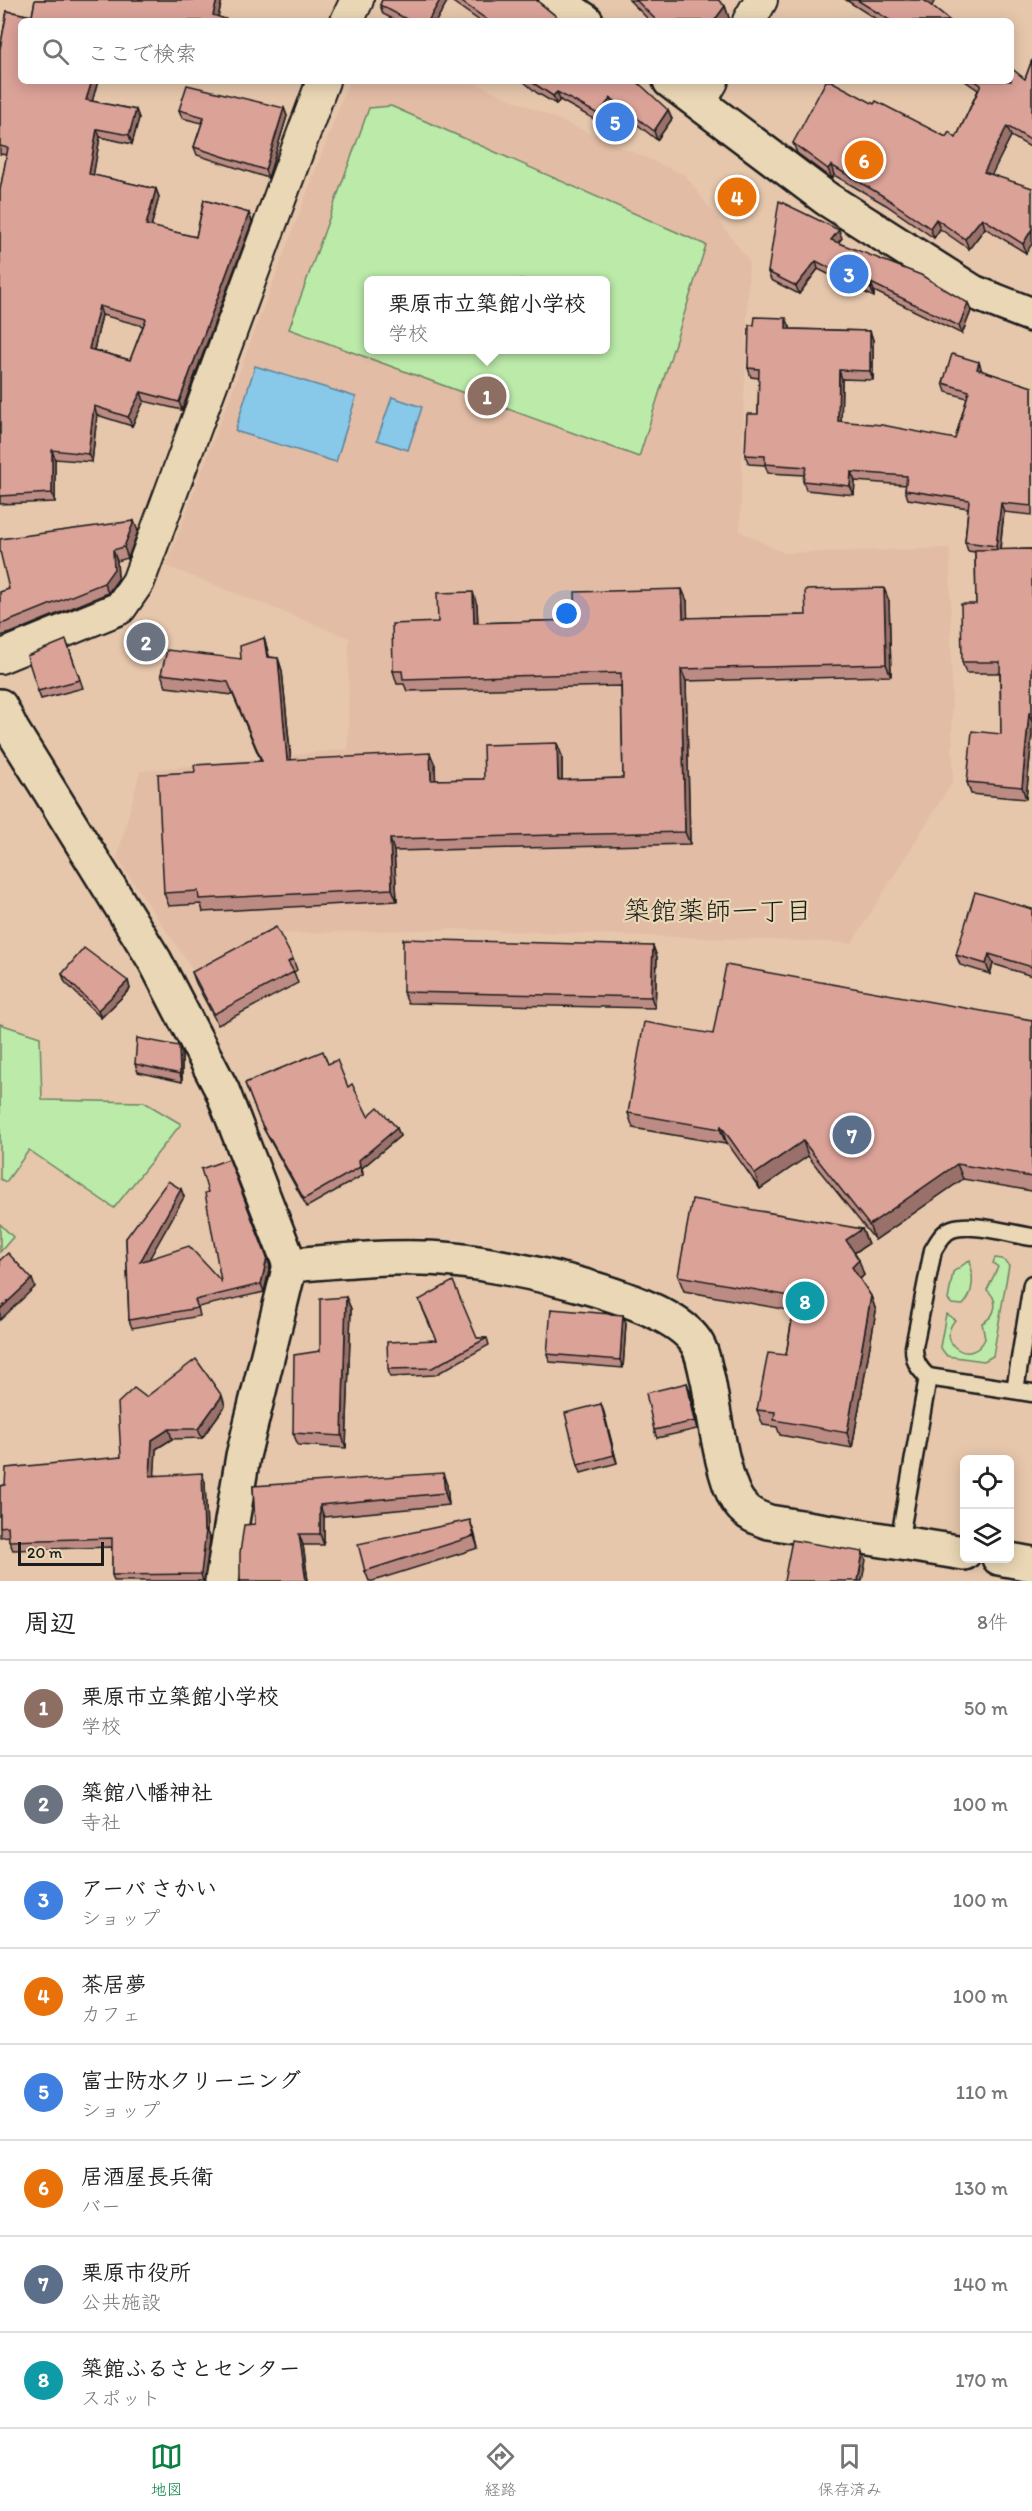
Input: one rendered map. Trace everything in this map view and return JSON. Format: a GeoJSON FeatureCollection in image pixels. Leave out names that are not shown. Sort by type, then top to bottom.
{"type":"FeatureCollection","features":[{"type":"Feature","properties":{"kind":"street"},"geometry":{"type":"LineString","coordinates":[[348,18],[357,0]]}},
{"type":"Feature","properties":{"kind":"street"},"geometry":{"type":"LineString","coordinates":[[556,0],[582,18]]}},
{"type":"Feature","properties":{"kind":"street"},"geometry":{"type":"LineString","coordinates":[[751,18],[761,0]]}},
{"type":"Feature","properties":{"kind":"street"},"geometry":{"type":"LineString","coordinates":[[0,657],[120,608],[138,582],[322,84]]}},
{"type":"Feature","properties":{"kind":"street"},"geometry":{"type":"LineString","coordinates":[[680,84],[706,92],[827,199],[973,292],[1032,315]]}},
{"type":"Feature","properties":{"kind":"street"},"geometry":{"type":"LineString","coordinates":[[0,706],[12,730],[155,961],[222,1090],[290,1265],[243,1456],[222,1581]]}},
{"type":"Feature","properties":{"kind":"street"},"geometry":{"type":"LineString","coordinates":[[290,1265],[350,1260],[454,1260],[590,1288],[664,1315],[683,1328],[702,1352],[728,1481],[738,1503],[751,1515],[769,1522],[960,1552]]}},
{"type":"Feature","properties":{"kind":"street"},"geometry":{"type":"LineString","coordinates":[[1014,1561],[1032,1564]]}},
{"type":"Feature","properties":{"kind":"lane"},"geometry":{"type":"LineString","coordinates":[[1032,1237],[965,1227],[950,1230],[941,1237],[933,1250],[914,1347],[914,1356],[919,1368],[928,1377],[1032,1393]]}},
{"type":"Feature","properties":{"kind":"lane"},"geometry":{"type":"LineString","coordinates":[[1015,1390],[1032,1284]]}},
{"type":"Feature","properties":{"kind":"lane"},"geometry":{"type":"LineString","coordinates":[[899,1543],[928,1377]]}},
{"type":"Feature","properties":{"kind":"shaded area"},"geometry":{"type":"Polygon","coordinates":[[[348,84],[477,84],[685,175],[749,261],[740,531],[784,553],[950,548],[953,781],[852,943],[452,929],[277,934],[196,975],[117,858],[140,771],[348,749],[349,638],[166,566],[348,84]]]}},
{"type":"Feature","properties":{"kind":"green space"},"geometry":{"type":"Polygon","coordinates":[[[391,106],[706,245],[639,457],[289,329],[369,108],[391,106]]]}},
{"type":"Feature","properties":{"kind":"green space"},"geometry":{"type":"Polygon","coordinates":[[[0,1024],[40,1037],[42,1100],[144,1102],[181,1124],[114,1208],[29,1150],[6,1182],[0,1179],[0,1024]]]}},
{"type":"Feature","properties":{"kind":"green space"},"geometry":{"type":"Polygon","coordinates":[[[0,1224],[13,1237],[0,1252],[0,1224]]]}},
{"type":"Feature","properties":{"kind":"green space"},"geometry":{"type":"Polygon","coordinates":[[[995,1258],[1002,1259],[1009,1265],[993,1356],[984,1361],[947,1356],[940,1347],[946,1314],[955,1320],[949,1337],[957,1349],[972,1352],[985,1339],[982,1323],[991,1316],[995,1308],[993,1298],[987,1290],[998,1267],[993,1263],[995,1258]]]}},
{"type":"Feature","properties":{"kind":"green space"},"geometry":{"type":"Polygon","coordinates":[[[970,1260],[972,1278],[970,1295],[963,1305],[952,1304],[948,1300],[953,1272],[970,1260]]]}},
{"type":"Feature","properties":{"kind":"water"},"geometry":{"type":"Polygon","coordinates":[[[255,366],[356,397],[336,462],[235,431],[255,366]]]}},
{"type":"Feature","properties":{"kind":"water"},"geometry":{"type":"Polygon","coordinates":[[[392,397],[422,407],[408,450],[377,440],[392,397]]]}},
{"type":"Feature","properties":{"kind":"building"},"geometry":{"type":"Polygon","coordinates":[[[35,0],[217,0],[213,15],[222,18],[18,18],[18,84],[91,84],[86,100],[136,110],[129,135],[97,129],[89,174],[156,189],[146,225],[196,237],[204,200],[249,213],[179,402],[141,392],[128,417],[94,406],[88,454],[52,450],[52,493],[0,496],[0,190],[8,148],[0,146],[0,49],[7,11],[32,16],[35,0]],[[99,306],[89,349],[130,360],[146,319],[99,306]]]}},
{"type":"Feature","properties":{"kind":"building"},"geometry":{"type":"Polygon","coordinates":[[[382,0],[440,0],[430,18],[404,18],[380,5],[382,0]]]}},
{"type":"Feature","properties":{"kind":"building"},"geometry":{"type":"Polygon","coordinates":[[[459,0],[536,0],[558,18],[485,18],[459,0]]]}},
{"type":"Feature","properties":{"kind":"building"},"geometry":{"type":"Polygon","coordinates":[[[636,0],[718,0],[725,6],[716,18],[654,18],[636,0]]]}},
{"type":"Feature","properties":{"kind":"building"},"geometry":{"type":"Polygon","coordinates":[[[857,0],[926,0],[946,18],[886,18],[857,0]]]}},
{"type":"Feature","properties":{"kind":"building"},"geometry":{"type":"Polygon","coordinates":[[[1032,60],[1032,141],[1007,126],[984,172],[1032,188],[1032,229],[1023,244],[982,218],[965,239],[936,219],[930,228],[831,165],[828,169],[793,143],[824,84],[837,84],[874,104],[876,101],[946,137],[949,132],[956,138],[980,84],[1014,84],[1014,70],[1025,79],[1032,60]]]}},
{"type":"Feature","properties":{"kind":"building"},"geometry":{"type":"Polygon","coordinates":[[[535,84],[639,84],[668,110],[654,131],[611,98],[598,114],[557,92],[553,96],[535,84]]]}},
{"type":"Feature","properties":{"kind":"building"},"geometry":{"type":"Polygon","coordinates":[[[187,85],[284,108],[265,170],[194,147],[204,117],[179,110],[187,85]]]}},
{"type":"Feature","properties":{"kind":"building"},"geometry":{"type":"Polygon","coordinates":[[[779,201],[839,230],[831,240],[921,275],[968,303],[959,326],[871,283],[871,289],[816,261],[796,286],[768,272],[779,201]]]}},
{"type":"Feature","properties":{"kind":"building"},"geometry":{"type":"Polygon","coordinates":[[[755,317],[786,318],[786,329],[870,331],[870,371],[839,370],[838,421],[882,425],[955,439],[969,391],[943,383],[952,354],[979,362],[977,369],[1032,387],[1032,506],[1001,503],[996,546],[965,542],[969,500],[905,490],[907,476],[851,472],[850,486],[803,481],[806,467],[765,464],[765,456],[745,455],[747,414],[758,414],[759,369],[748,368],[749,325],[754,325],[755,317]]]}},
{"type":"Feature","properties":{"kind":"building"},"geometry":{"type":"Polygon","coordinates":[[[134,521],[124,547],[113,550],[114,569],[104,583],[0,624],[0,592],[9,589],[0,551],[0,539],[134,521]]]}},
{"type":"Feature","properties":{"kind":"building"},"geometry":{"type":"Polygon","coordinates":[[[1032,549],[1032,713],[1029,713],[1022,787],[967,782],[972,731],[1001,734],[1000,662],[962,662],[961,604],[976,604],[975,550],[1032,549]]]}},
{"type":"Feature","properties":{"kind":"building"},"geometry":{"type":"Polygon","coordinates":[[[884,588],[886,664],[681,669],[685,832],[390,839],[392,889],[199,899],[198,891],[164,893],[158,774],[195,772],[194,765],[262,761],[228,682],[161,674],[167,650],[241,659],[240,646],[264,638],[267,657],[278,658],[287,760],[430,753],[431,780],[484,779],[483,745],[557,743],[558,780],[623,778],[621,673],[403,679],[402,671],[393,671],[392,624],[438,622],[437,593],[473,592],[474,623],[576,620],[575,592],[682,589],[683,618],[806,615],[805,590],[884,588]]]}},
{"type":"Feature","properties":{"kind":"building"},"geometry":{"type":"Polygon","coordinates":[[[66,640],[80,680],[38,691],[27,656],[66,640]]]}},
{"type":"Feature","properties":{"kind":"building"},"geometry":{"type":"Polygon","coordinates":[[[975,892],[1032,909],[1032,967],[989,954],[986,964],[956,955],[975,892]]]}},
{"type":"Feature","properties":{"kind":"building"},"geometry":{"type":"Polygon","coordinates":[[[276,927],[293,959],[288,962],[294,972],[214,1014],[192,972],[276,927]]]}},
{"type":"Feature","properties":{"kind":"building"},"geometry":{"type":"Polygon","coordinates":[[[403,939],[653,946],[651,997],[403,992],[403,939]]]}},
{"type":"Feature","properties":{"kind":"building"},"geometry":{"type":"Polygon","coordinates":[[[84,948],[128,981],[98,1010],[62,974],[84,948]]]}},
{"type":"Feature","properties":{"kind":"building"},"geometry":{"type":"Polygon","coordinates":[[[726,965],[1032,1020],[1032,1177],[957,1164],[869,1225],[803,1141],[755,1174],[721,1126],[720,1129],[628,1113],[644,1022],[713,1034],[726,965]]]}},
{"type":"Feature","properties":{"kind":"building"},"geometry":{"type":"Polygon","coordinates":[[[137,1038],[179,1046],[180,1074],[135,1064],[137,1038]]]}},
{"type":"Feature","properties":{"kind":"building"},"geometry":{"type":"Polygon","coordinates":[[[323,1051],[328,1064],[337,1060],[348,1087],[352,1084],[368,1116],[378,1107],[397,1128],[359,1160],[360,1167],[304,1199],[260,1121],[245,1083],[323,1051]]]}},
{"type":"Feature","properties":{"kind":"building"},"geometry":{"type":"Polygon","coordinates":[[[229,1159],[267,1258],[261,1284],[195,1300],[198,1308],[129,1320],[126,1238],[168,1181],[181,1189],[140,1262],[189,1246],[221,1281],[205,1193],[208,1192],[201,1169],[229,1159]]]}},
{"type":"Feature","properties":{"kind":"building"},"geometry":{"type":"Polygon","coordinates":[[[692,1199],[862,1229],[846,1240],[859,1260],[852,1267],[871,1296],[847,1433],[774,1420],[775,1412],[757,1410],[768,1353],[786,1355],[796,1297],[678,1276],[692,1199]]]}},
{"type":"Feature","properties":{"kind":"building"},"geometry":{"type":"Polygon","coordinates":[[[8,1253],[32,1279],[0,1309],[0,1260],[8,1253]]]}},
{"type":"Feature","properties":{"kind":"building"},"geometry":{"type":"Polygon","coordinates":[[[453,1281],[477,1338],[487,1338],[432,1368],[388,1369],[387,1342],[437,1340],[419,1300],[453,1281]]]}},
{"type":"Feature","properties":{"kind":"building"},"geometry":{"type":"Polygon","coordinates":[[[346,1297],[342,1436],[293,1433],[294,1355],[320,1351],[320,1299],[346,1297]]]}},
{"type":"Feature","properties":{"kind":"building"},"geometry":{"type":"Polygon","coordinates":[[[551,1309],[623,1315],[620,1360],[547,1354],[551,1309]]]}},
{"type":"Feature","properties":{"kind":"building"},"geometry":{"type":"Polygon","coordinates":[[[196,1359],[222,1396],[198,1429],[169,1429],[152,1440],[150,1476],[202,1473],[204,1531],[206,1530],[201,1574],[112,1575],[112,1538],[9,1541],[8,1526],[0,1527],[0,1486],[5,1485],[6,1468],[121,1457],[118,1403],[134,1388],[146,1397],[196,1359]]]}},
{"type":"Feature","properties":{"kind":"building"},"geometry":{"type":"Polygon","coordinates":[[[687,1383],[695,1421],[654,1430],[646,1393],[687,1383]]]}},
{"type":"Feature","properties":{"kind":"building"},"geometry":{"type":"Polygon","coordinates":[[[601,1404],[614,1455],[578,1465],[565,1413],[601,1404]]]}},
{"type":"Feature","properties":{"kind":"building"},"geometry":{"type":"Polygon","coordinates":[[[443,1473],[445,1493],[320,1505],[320,1534],[299,1534],[306,1581],[240,1581],[240,1553],[244,1525],[255,1524],[253,1486],[443,1473]]]}},
{"type":"Feature","properties":{"kind":"building"},"geometry":{"type":"Polygon","coordinates":[[[470,1520],[474,1536],[365,1571],[358,1544],[470,1520]]]}},
{"type":"Feature","properties":{"kind":"building"},"geometry":{"type":"Polygon","coordinates":[[[792,1540],[863,1552],[858,1581],[784,1581],[792,1540]]]}},
{"type":"Feature","properties":{"kind":"place","name":"富士防水クリーニング"},"geometry":{"type":"Point","coordinates":[615,122]}},
{"type":"Feature","properties":{"kind":"place","name":"居酒屋長兵衛"},"geometry":{"type":"Point","coordinates":[864,160]}},
{"type":"Feature","properties":{"kind":"place","name":"茶居夢"},"geometry":{"type":"Point","coordinates":[737,197]}},
{"type":"Feature","properties":{"kind":"place","name":"アーバ さかい"},"geometry":{"type":"Point","coordinates":[849,274]}},
{"type":"Feature","properties":{"kind":"place","name":"栗原市立築館小学校"},"geometry":{"type":"Point","coordinates":[487,396]}},
{"type":"Feature","properties":{"kind":"place","name":"築館八幡神社"},"geometry":{"type":"Point","coordinates":[146,642]}},
{"type":"Feature","properties":{"kind":"place","name":"栗原市役所"},"geometry":{"type":"Point","coordinates":[852,1135]}},
{"type":"Feature","properties":{"kind":"place","name":"築館ふるさとセンター"},"geometry":{"type":"Point","coordinates":[805,1301]}},
{"type":"Feature","properties":{"kind":"district","name":"築館薬師一丁目"},"geometry":{"type":"Point","coordinates":[718,910]}}]}
